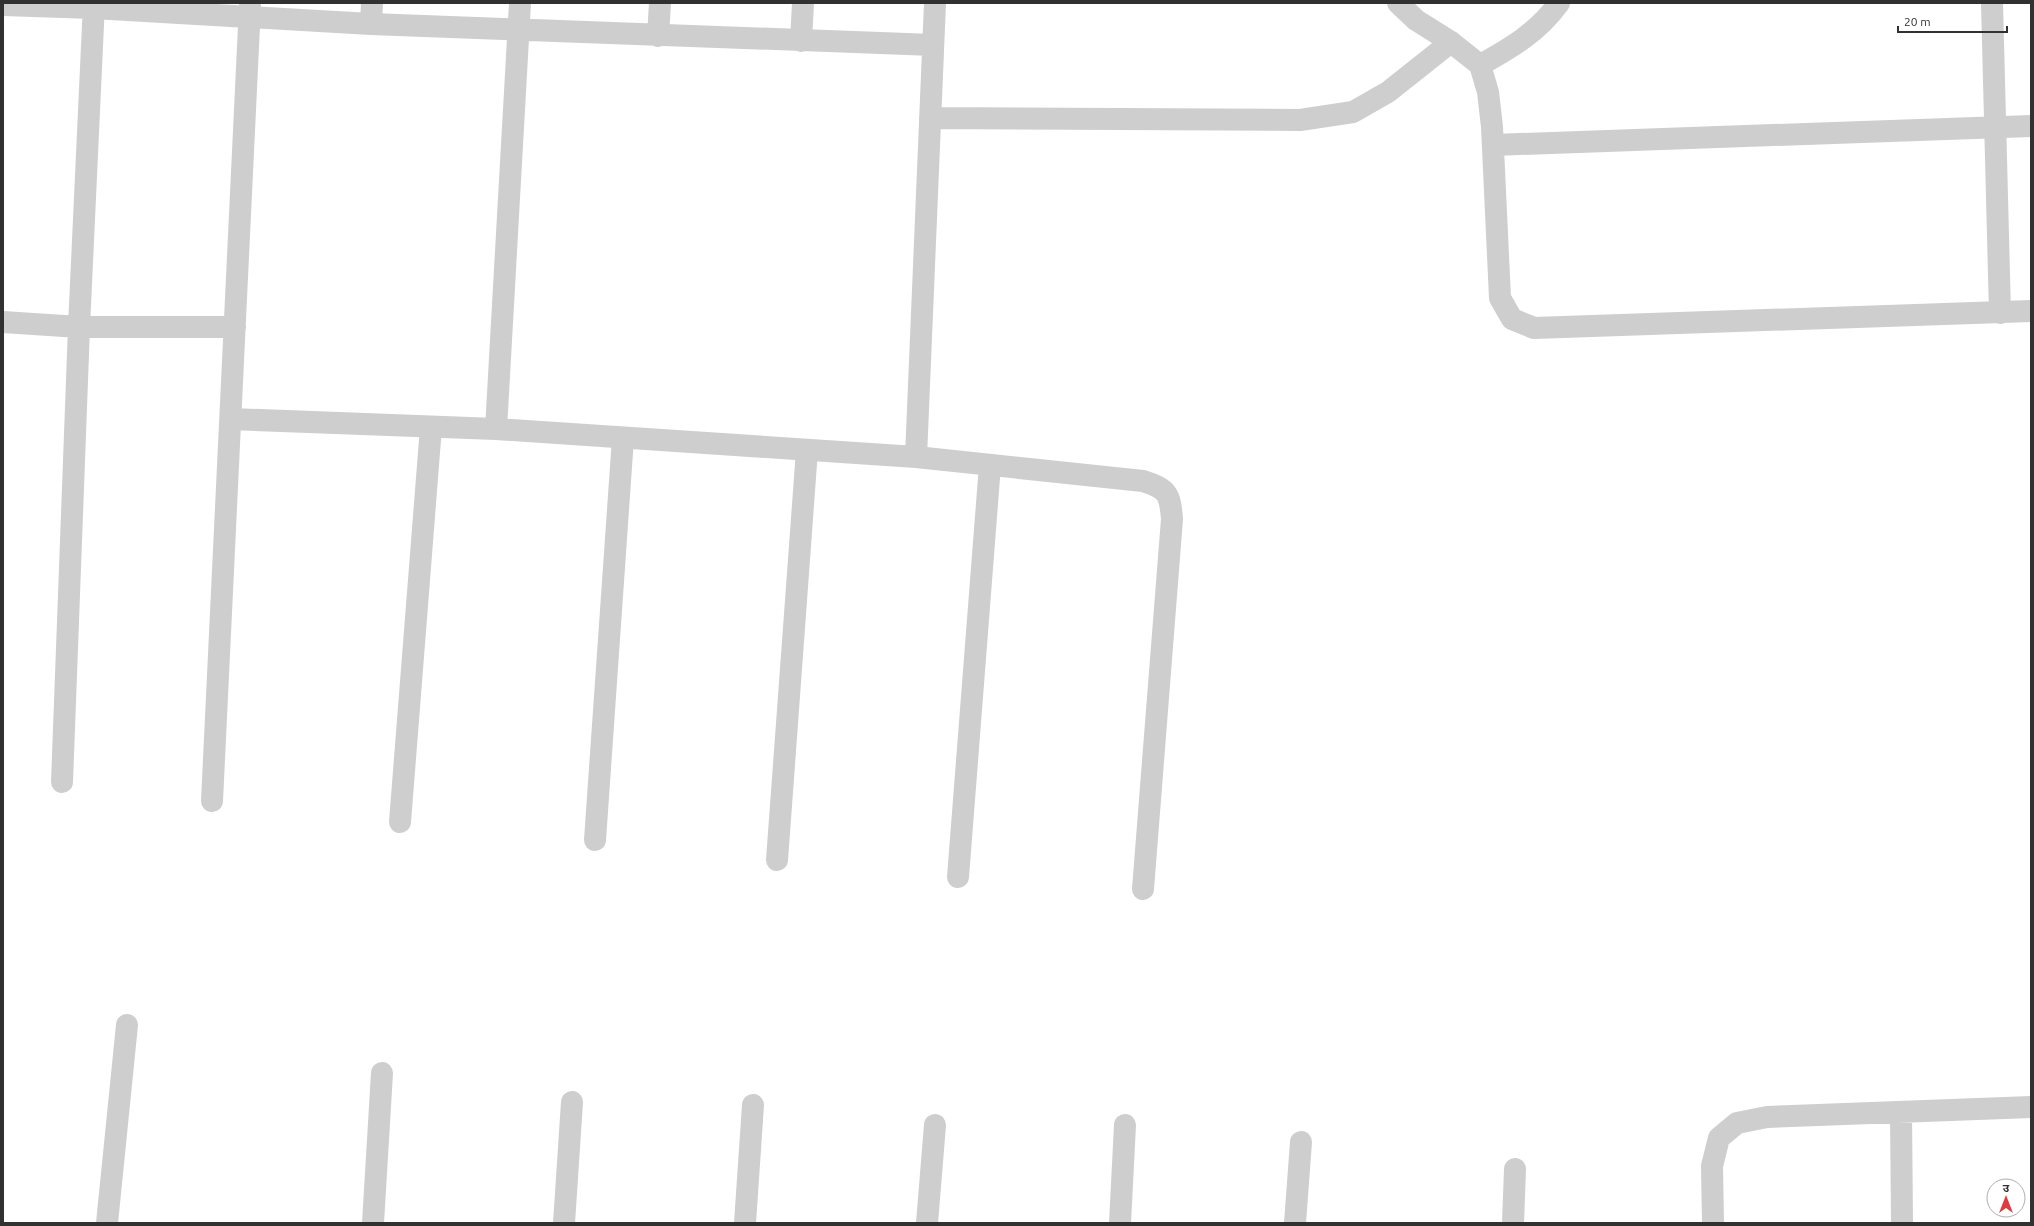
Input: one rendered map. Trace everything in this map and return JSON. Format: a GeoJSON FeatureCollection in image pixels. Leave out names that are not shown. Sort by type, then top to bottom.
{"type":"FeatureCollection","features":[{"type":"Feature","properties":{"kind":"street"},"geometry":{"type":"LineString","coordinates":[[371,24],[372,3]]}},
{"type":"Feature","properties":{"kind":"street"},"geometry":{"type":"LineString","coordinates":[[496,429],[520,3]]}},
{"type":"Feature","properties":{"kind":"street"},"geometry":{"type":"LineString","coordinates":[[658,36],[660,3]]}},
{"type":"Feature","properties":{"kind":"street"},"geometry":{"type":"LineString","coordinates":[[801,41],[803,3]]}},
{"type":"Feature","properties":{"kind":"street"},"geometry":{"type":"LineString","coordinates":[[916,457],[934,3]]}},
{"type":"Feature","properties":{"kind":"street"},"geometry":{"type":"LineString","coordinates":[[1398,3],[1416,20],[1451,42],[1480,66],[1488,92],[1493,145],[1500,298],[1512,319],[1534,328],[2031,312]]}},
{"type":"Feature","properties":{"kind":"street"},"geometry":{"type":"LineString","coordinates":[[1480,66],[1518,44],[1550,16],[1559,3]]}},
{"type":"Feature","properties":{"kind":"street"},"geometry":{"type":"LineString","coordinates":[[1992,3],[2000,313]]}},
{"type":"Feature","properties":{"kind":"street"},"geometry":{"type":"LineString","coordinates":[[3,5],[94,6],[249,11],[371,24],[658,36],[933,45]]}},
{"type":"Feature","properties":{"kind":"street"},"geometry":{"type":"LineString","coordinates":[[62,782],[79,327],[94,6]]}},
{"type":"Feature","properties":{"kind":"street"},"geometry":{"type":"LineString","coordinates":[[212,800],[249,11]]}},
{"type":"Feature","properties":{"kind":"street"},"geometry":{"type":"LineString","coordinates":[[930,118],[1300,120],[1353,112],[1388,92],[1451,42]]}},
{"type":"Feature","properties":{"kind":"street"},"geometry":{"type":"LineString","coordinates":[[1493,145],[1995,126],[2031,126]]}},
{"type":"Feature","properties":{"kind":"street"},"geometry":{"type":"LineString","coordinates":[[3,322],[79,327],[235,327]]}},
{"type":"Feature","properties":{"kind":"street"},"geometry":{"type":"LineString","coordinates":[[231,419],[496,429],[916,457],[1143,481],[1160,486],[1170,500],[1172,519],[1143,889]]}},
{"type":"Feature","properties":{"kind":"street"},"geometry":{"type":"LineString","coordinates":[[400,822],[431,427]]}},
{"type":"Feature","properties":{"kind":"street"},"geometry":{"type":"LineString","coordinates":[[595,840],[623,438]]}},
{"type":"Feature","properties":{"kind":"street"},"geometry":{"type":"LineString","coordinates":[[776,860],[807,450]]}},
{"type":"Feature","properties":{"kind":"street"},"geometry":{"type":"LineString","coordinates":[[958,877],[990,465]]}},
{"type":"Feature","properties":{"kind":"street"},"geometry":{"type":"LineString","coordinates":[[107,1223],[127,1025]]}},
{"type":"Feature","properties":{"kind":"street"},"geometry":{"type":"LineString","coordinates":[[373,1223],[382,1073]]}},
{"type":"Feature","properties":{"kind":"street"},"geometry":{"type":"LineString","coordinates":[[564,1223],[572,1102]]}},
{"type":"Feature","properties":{"kind":"street"},"geometry":{"type":"LineString","coordinates":[[745,1223],[753,1105]]}},
{"type":"Feature","properties":{"kind":"street"},"geometry":{"type":"LineString","coordinates":[[1713,1223],[1712,1166],[1719,1138],[1737,1123],[1767,1117],[2031,1107]]}},
{"type":"Feature","properties":{"kind":"street"},"geometry":{"type":"LineString","coordinates":[[1902,1112],[1902,1223]]}},
{"type":"Feature","properties":{"kind":"street"},"geometry":{"type":"LineString","coordinates":[[927,1223],[935,1125]]}},
{"type":"Feature","properties":{"kind":"street"},"geometry":{"type":"LineString","coordinates":[[1120,1223],[1125,1125]]}},
{"type":"Feature","properties":{"kind":"street"},"geometry":{"type":"LineString","coordinates":[[1295,1223],[1301,1142]]}},
{"type":"Feature","properties":{"kind":"street"},"geometry":{"type":"LineString","coordinates":[[1513,1223],[1515,1169]]}}]}
